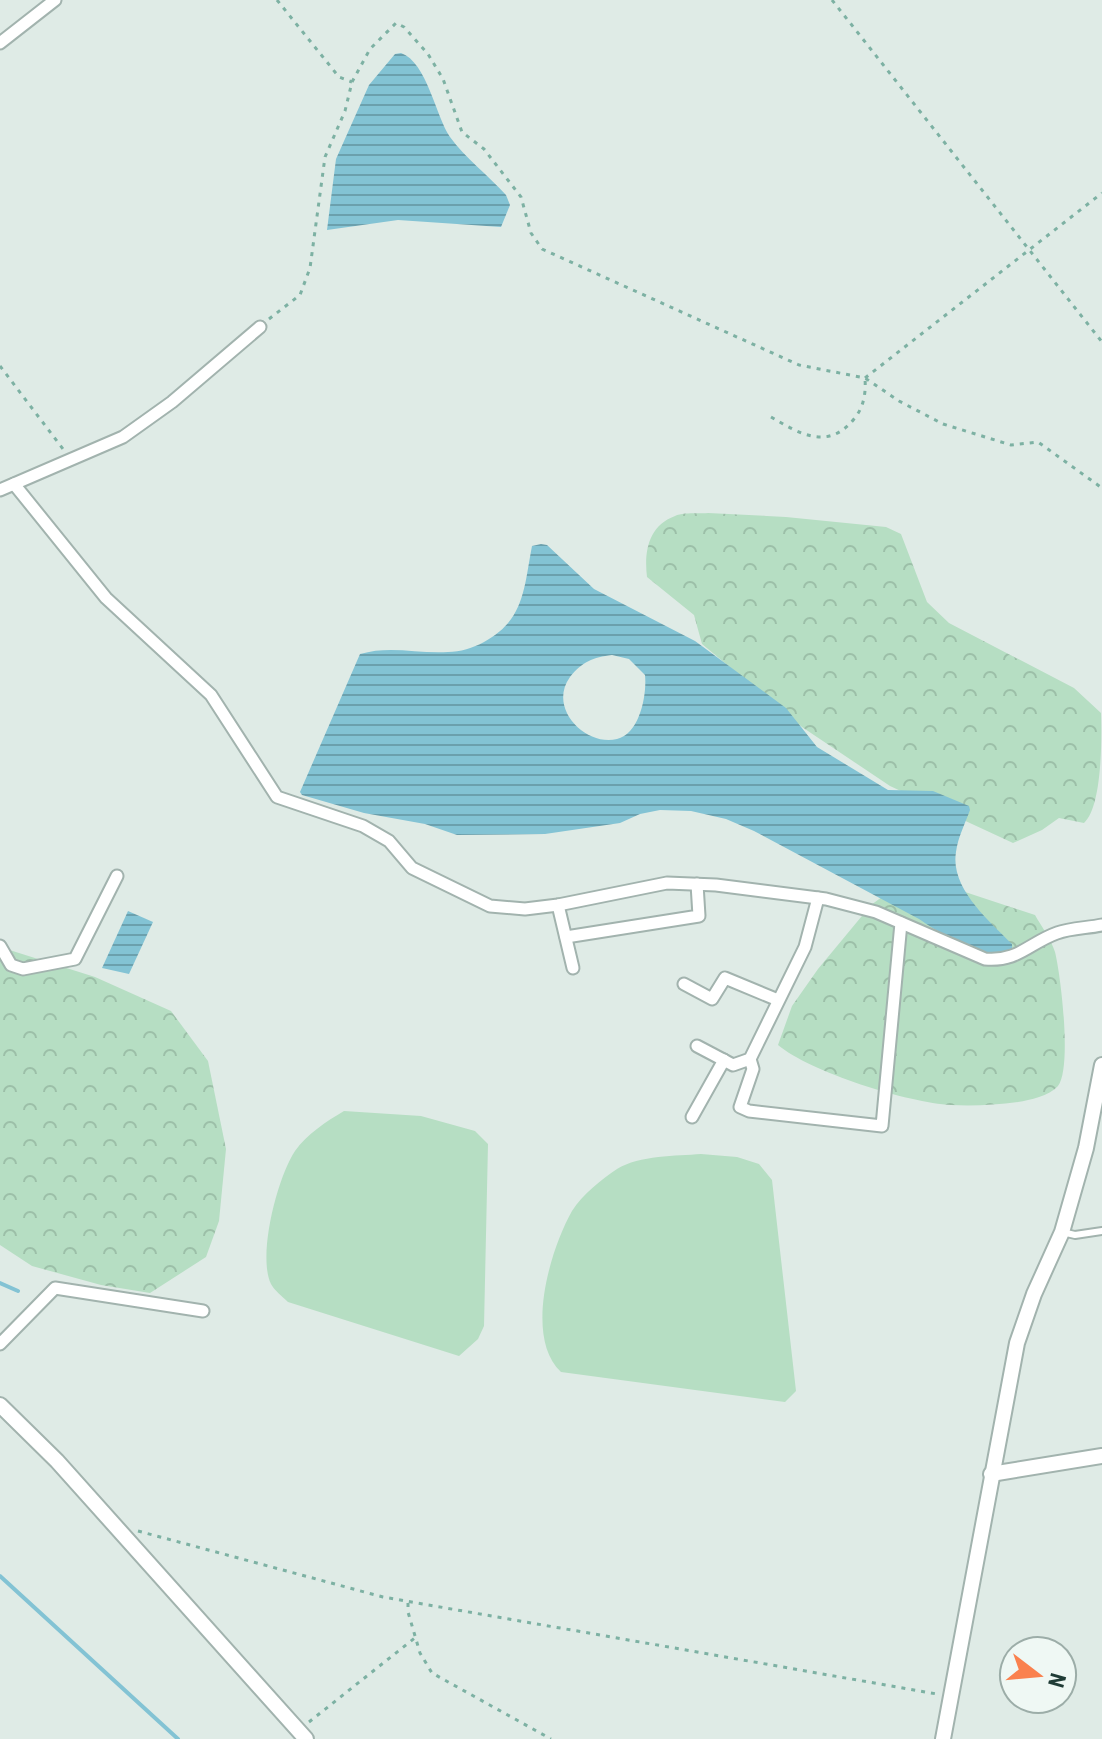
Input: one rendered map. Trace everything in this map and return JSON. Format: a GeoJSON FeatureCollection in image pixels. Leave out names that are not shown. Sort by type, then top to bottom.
{"type":"FeatureCollection","features":[{"type":"Feature","properties":{"kind":"street"},"geometry":{"type":"LineString","coordinates":[[0,43],[55,0]]}},
{"type":"Feature","properties":{"kind":"street"},"geometry":{"type":"LineString","coordinates":[[0,490],[123,437],[172,402],[260,327]]}},
{"type":"Feature","properties":{"kind":"street"},"geometry":{"type":"LineString","coordinates":[[14,484],[106,598],[211,695],[277,797],[363,826],[389,841],[412,868],[490,906],[525,909],[667,883],[697,884],[818,898],[876,912],[985,959],[1001,960],[1057,933],[1102,925]]}},
{"type":"Feature","properties":{"kind":"street"},"geometry":{"type":"LineString","coordinates":[[0,946],[11,965],[23,969],[75,959],[117,876]]}},
{"type":"Feature","properties":{"kind":"street"},"geometry":{"type":"LineString","coordinates":[[566,937],[699,916],[697,884]]}},
{"type":"Feature","properties":{"kind":"street"},"geometry":{"type":"LineString","coordinates":[[818,898],[805,947],[750,1059],[753,1069],[740,1107],[749,1111],[882,1126],[901,923]]}},
{"type":"Feature","properties":{"kind":"street"},"geometry":{"type":"LineString","coordinates":[[558,905],[573,968]]}},
{"type":"Feature","properties":{"kind":"street"},"geometry":{"type":"LineString","coordinates":[[684,984],[712,999],[725,978],[778,1000]]}},
{"type":"Feature","properties":{"kind":"street"},"geometry":{"type":"LineString","coordinates":[[697,1046],[733,1065],[750,1059]]}},
{"type":"Feature","properties":{"kind":"street"},"geometry":{"type":"LineString","coordinates":[[692,1117],[724,1060]]}},
{"type":"Feature","properties":{"kind":"street"},"geometry":{"type":"LineString","coordinates":[[943,1739],[1017,1343],[1034,1294],[1062,1232],[1086,1148],[1102,1065]]}},
{"type":"Feature","properties":{"kind":"street"},"geometry":{"type":"LineString","coordinates":[[0,1344],[55,1288],[203,1311]]}},
{"type":"Feature","properties":{"kind":"street"},"geometry":{"type":"LineString","coordinates":[[0,1405],[57,1461],[302,1735]]}},
{"type":"Feature","properties":{"kind":"street"},"geometry":{"type":"LineString","coordinates":[[991,1474],[1102,1456]]}},
{"type":"Feature","properties":{"kind":"lane"},"geometry":{"type":"LineString","coordinates":[[1062,1232],[1075,1235],[1102,1231]]}},
{"type":"Feature","properties":{"kind":"path"},"geometry":{"type":"LineString","coordinates":[[277,0],[339,77],[352,82]]}},
{"type":"Feature","properties":{"kind":"path"},"geometry":{"type":"LineString","coordinates":[[832,0],[1102,342]]}},
{"type":"Feature","properties":{"kind":"path"},"geometry":{"type":"LineString","coordinates":[[260,327],[300,295],[310,268],[325,157],[345,111],[352,82],[370,49],[396,23],[404,27],[428,54],[443,79],[462,132],[484,149],[521,197],[531,233],[542,249],[799,365],[865,378],[899,401],[943,424],[1011,445],[1038,442],[1102,488]]}},
{"type":"Feature","properties":{"kind":"path"},"geometry":{"type":"LineString","coordinates":[[865,378],[1102,193]]}},
{"type":"Feature","properties":{"kind":"path"},"geometry":{"type":"LineString","coordinates":[[0,366],[71,459]]}},
{"type":"Feature","properties":{"kind":"path"},"geometry":{"type":"LineString","coordinates":[[771,417],[813,437],[830,438],[844,431],[859,413],[866,392],[865,378]]}},
{"type":"Feature","properties":{"kind":"path"},"geometry":{"type":"LineString","coordinates":[[115,1525],[383,1597],[949,1696]]}},
{"type":"Feature","properties":{"kind":"path"},"geometry":{"type":"LineString","coordinates":[[408,1601],[408,1612],[425,1665],[432,1673],[551,1739]]}},
{"type":"Feature","properties":{"kind":"path"},"geometry":{"type":"LineString","coordinates":[[302,1735],[416,1637]]}},
{"type":"Feature","properties":{"kind":"green space"},"geometry":{"type":"Polygon","coordinates":[[[708,513],[886,527],[901,534],[927,602],[949,623],[1074,688],[1101,713],[1098,788],[1090,815],[1084,823],[1059,818],[1042,830],[1013,843],[890,786],[802,727],[702,644],[694,615],[647,577],[647,549],[659,526],[678,515],[708,513]]]}},
{"type":"Feature","properties":{"kind":"green space"},"geometry":{"type":"Polygon","coordinates":[[[905,880],[953,888],[1035,915],[1055,952],[1062,1000],[1064,1061],[1058,1086],[1050,1092],[1010,1103],[933,1103],[886,1092],[836,1075],[778,1045],[792,1006],[818,969],[871,905],[905,880]]]}},
{"type":"Feature","properties":{"kind":"green space"},"geometry":{"type":"Polygon","coordinates":[[[0,947],[95,977],[171,1011],[208,1061],[226,1149],[219,1221],[206,1257],[150,1293],[101,1285],[32,1266],[0,1245],[0,947]]]}},
{"type":"Feature","properties":{"kind":"green space"},"geometry":{"type":"Polygon","coordinates":[[[344,1111],[421,1116],[475,1131],[488,1144],[484,1326],[478,1339],[459,1356],[288,1302],[271,1284],[266,1254],[271,1216],[282,1178],[295,1151],[305,1139],[344,1111]]]}},
{"type":"Feature","properties":{"kind":"green space"},"geometry":{"type":"Polygon","coordinates":[[[701,1154],[737,1157],[759,1164],[772,1180],[796,1391],[785,1402],[561,1372],[550,1357],[544,1338],[544,1293],[556,1248],[576,1205],[599,1182],[626,1164],[658,1157],[701,1154]]]}},
{"type":"Feature","properties":{"kind":"water"},"geometry":{"type":"Polygon","coordinates":[[[401,53],[418,67],[450,137],[506,195],[510,205],[501,227],[398,220],[327,230],[336,159],[369,85],[395,54],[401,53]]]}},
{"type":"Feature","properties":{"kind":"water"},"geometry":{"type":"Polygon","coordinates":[[[547,545],[594,589],[695,641],[786,708],[817,747],[888,790],[933,791],[969,806],[956,852],[959,878],[973,903],[1012,944],[1012,948],[1003,953],[992,953],[965,946],[754,831],[726,819],[691,811],[660,810],[620,823],[545,834],[457,835],[425,824],[364,813],[302,795],[300,792],[360,654],[382,650],[453,652],[484,642],[498,633],[515,613],[524,589],[532,546],[547,545]],[[612,655],[588,661],[570,677],[564,689],[563,701],[567,713],[583,731],[594,737],[617,739],[625,736],[636,722],[645,692],[645,675],[629,659],[612,655]]]}},
{"type":"Feature","properties":{"kind":"water"},"geometry":{"type":"Polygon","coordinates":[[[128,911],[153,922],[129,974],[102,968],[128,911]]]}},
{"type":"Feature","properties":{"kind":"waterway"},"geometry":{"type":"LineString","coordinates":[[0,1283],[18,1291]]}},
{"type":"Feature","properties":{"kind":"waterway"},"geometry":{"type":"LineString","coordinates":[[0,1576],[178,1739]]}}]}
